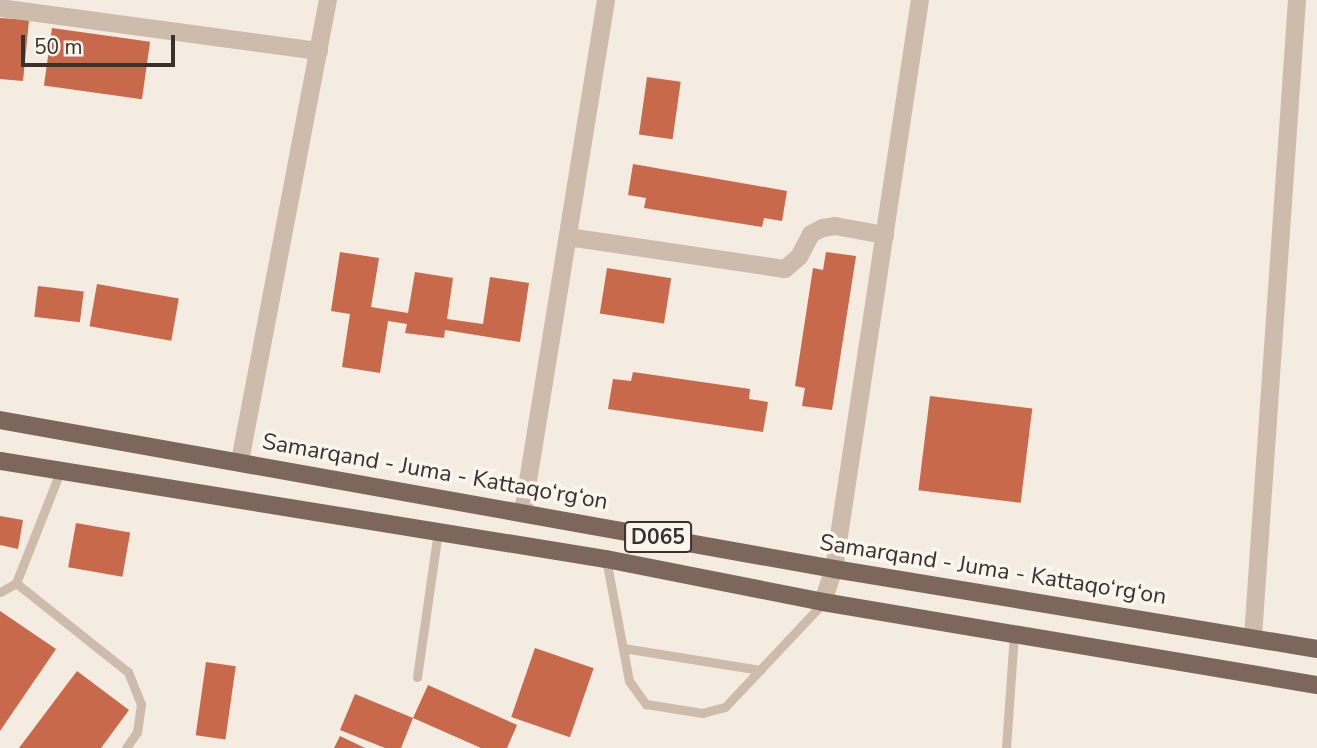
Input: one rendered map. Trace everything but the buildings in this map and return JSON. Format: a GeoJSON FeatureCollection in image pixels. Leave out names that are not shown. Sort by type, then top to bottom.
{"type":"FeatureCollection","features":[{"type":"Feature","properties":{"kind":"main road","name":"Samarqand - Juma - Kattaqo‘rg‘on"},"geometry":{"type":"LineString","coordinates":[[0,420],[834,569],[1317,649]]}},
{"type":"Feature","properties":{"kind":"main road","name":"D065"},"geometry":{"type":"LineString","coordinates":[[0,461],[606,559],[823,603],[1317,685]]}},
{"type":"Feature","properties":{"kind":"street"},"geometry":{"type":"LineString","coordinates":[[240,461],[328,0]]}},
{"type":"Feature","properties":{"kind":"street"},"geometry":{"type":"LineString","coordinates":[[523,512],[606,0]]}},
{"type":"Feature","properties":{"kind":"street"},"geometry":{"type":"LineString","coordinates":[[823,603],[834,569],[920,0]]}},
{"type":"Feature","properties":{"kind":"street"},"geometry":{"type":"LineString","coordinates":[[1253,637],[1297,0]]}},
{"type":"Feature","properties":{"kind":"street"},"geometry":{"type":"LineString","coordinates":[[0,8],[319,51]]}},
{"type":"Feature","properties":{"kind":"street"},"geometry":{"type":"LineString","coordinates":[[568,237],[785,269],[799,257],[811,234],[822,228],[835,226],[885,235]]}},
{"type":"Feature","properties":{"kind":"lane"},"geometry":{"type":"LineString","coordinates":[[0,592],[16,583],[60,472]]}},
{"type":"Feature","properties":{"kind":"lane"},"geometry":{"type":"LineString","coordinates":[[417,677],[438,531]]}},
{"type":"Feature","properties":{"kind":"lane"},"geometry":{"type":"LineString","coordinates":[[606,559],[629,681],[646,704],[702,713],[725,707],[823,603]]}},
{"type":"Feature","properties":{"kind":"lane"},"geometry":{"type":"LineString","coordinates":[[16,583],[128,671],[141,704],[137,732],[126,748]]}},
{"type":"Feature","properties":{"kind":"lane"},"geometry":{"type":"LineString","coordinates":[[1006,748],[1014,634]]}},
{"type":"Feature","properties":{"kind":"lane"},"geometry":{"type":"LineString","coordinates":[[622,648],[760,670]]}}]}
